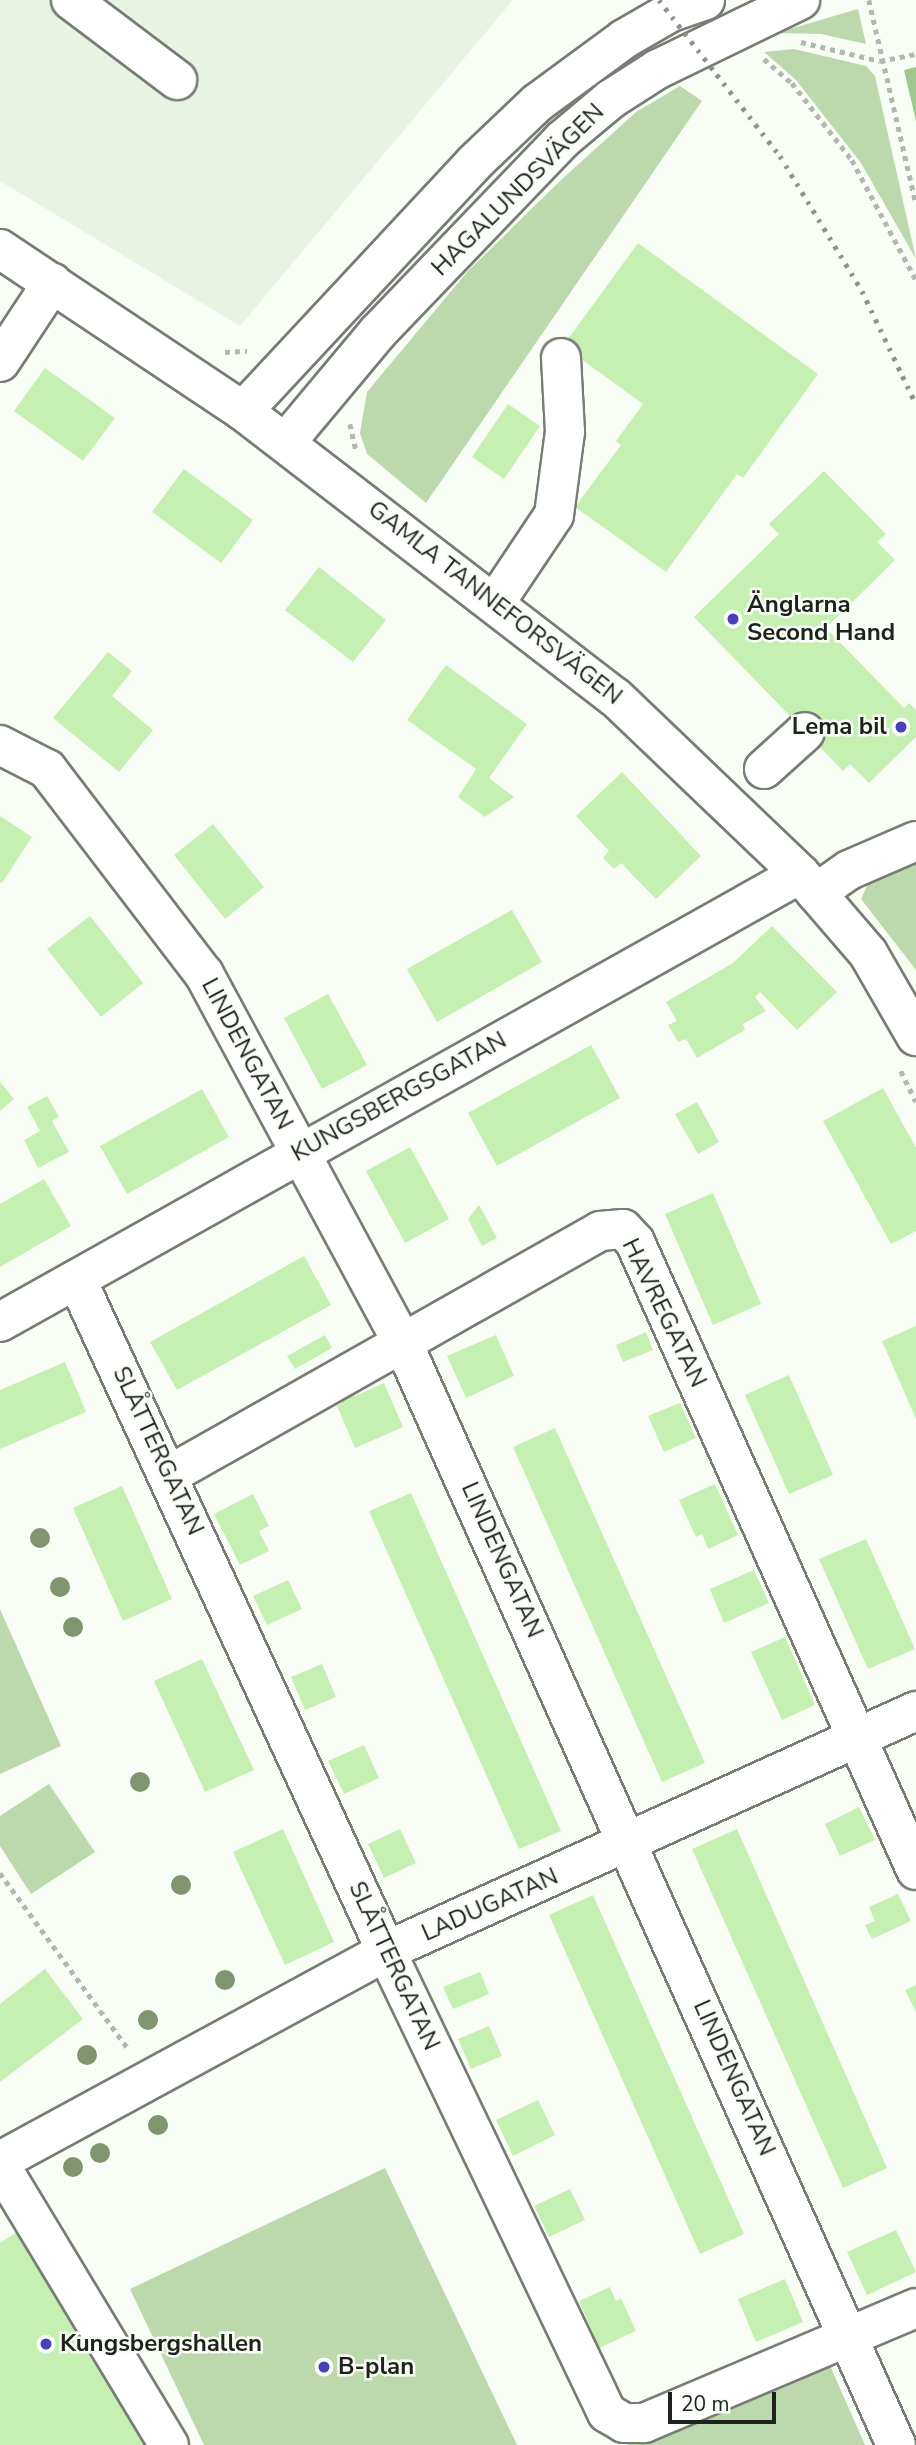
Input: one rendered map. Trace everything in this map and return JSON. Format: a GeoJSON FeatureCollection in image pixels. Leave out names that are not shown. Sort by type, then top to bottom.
{"type":"FeatureCollection","features":[{"type":"Feature","properties":{"kind":"street"},"geometry":{"type":"LineString","coordinates":[[71,0],[177,80]]}},
{"type":"Feature","properties":{"kind":"street","name":"HAGALUNDSVÄGEN"},"geometry":{"type":"LineString","coordinates":[[243,411],[474,163],[537,103],[624,39],[671,12],[705,0]]}},
{"type":"Feature","properties":{"kind":"street","name":"HAGALUNDSVÄGEN"},"geometry":{"type":"LineString","coordinates":[[286,442],[378,332],[562,140],[611,99],[658,69],[800,0]]}},
{"type":"Feature","properties":{"kind":"street","name":"GAMLA TANNEFORSVÄGEN"},"geometry":{"type":"LineString","coordinates":[[0,249],[286,442],[495,604],[664,740],[808,883],[867,953],[908,1052]]}},
{"type":"Feature","properties":{"kind":"street"},"geometry":{"type":"LineString","coordinates":[[0,362],[52,283]]}},
{"type":"Feature","properties":{"kind":"street"},"geometry":{"type":"LineString","coordinates":[[495,604],[554,515],[565,432],[561,358]]}},
{"type":"Feature","properties":{"kind":"street"},"geometry":{"type":"LineString","coordinates":[[764,769],[805,732]]}},
{"type":"Feature","properties":{"kind":"street","name":"LINDENGATAN"},"geometry":{"type":"LineString","coordinates":[[0,745],[47,769],[204,974],[402,1340],[630,1843],[896,2445]]}},
{"type":"Feature","properties":{"kind":"street","name":"KUNGSBERGSGATAN"},"geometry":{"type":"LineString","coordinates":[[0,1322],[300,1152],[808,883],[849,870],[916,841]]}},
{"type":"Feature","properties":{"kind":"street","name":"HAVREGATAN"},"geometry":{"type":"LineString","coordinates":[[169,1475],[402,1340],[600,1231],[610,1228],[631,1234],[916,1870]]}},
{"type":"Feature","properties":{"kind":"street","name":"SLÅTTERGATAN"},"geometry":{"type":"LineString","coordinates":[[77,1280],[386,1951],[607,2413],[624,2423],[644,2423],[848,2337]]}},
{"type":"Feature","properties":{"kind":"street","name":"LADUGATAN"},"geometry":{"type":"LineString","coordinates":[[0,2163],[149,2077],[386,1951],[630,1843],[916,1711]]}},
{"type":"Feature","properties":{"kind":"street"},"geometry":{"type":"LineString","coordinates":[[0,2163],[169,2445]]}},
{"type":"Feature","properties":{"kind":"street"},"geometry":{"type":"LineString","coordinates":[[848,2337],[916,2308]]}},
{"type":"Feature","properties":{"kind":"path"},"geometry":{"type":"LineString","coordinates":[[869,0],[880,61],[916,204]]}},
{"type":"Feature","properties":{"kind":"path"},"geometry":{"type":"LineString","coordinates":[[787,42],[880,61],[916,54]]}},
{"type":"Feature","properties":{"kind":"path"},"geometry":{"type":"LineString","coordinates":[[761,53],[792,83],[852,160],[916,280]]}},
{"type":"Feature","properties":{"kind":"path"},"geometry":{"type":"LineString","coordinates":[[220,351],[257,347]]}},
{"type":"Feature","properties":{"kind":"path"},"geometry":{"type":"LineString","coordinates":[[350,410],[350,432],[358,456]]}},
{"type":"Feature","properties":{"kind":"path"},"geometry":{"type":"LineString","coordinates":[[908,1052],[916,1102]]}},
{"type":"Feature","properties":{"kind":"path"},"geometry":{"type":"LineString","coordinates":[[0,1872],[149,2077]]}},
{"type":"Feature","properties":{"kind":"shaded area"},"geometry":{"type":"Polygon","coordinates":[[[0,0],[513,0],[240,326],[0,181],[0,0]]]}},
{"type":"Feature","properties":{"kind":"green space"},"geometry":{"type":"Polygon","coordinates":[[[858,9],[866,44],[821,34],[776,33],[858,9]]]}},
{"type":"Feature","properties":{"kind":"green space"},"geometry":{"type":"Polygon","coordinates":[[[794,49],[866,66],[875,76],[916,259],[861,163],[796,80],[764,52],[794,49]]]}},
{"type":"Feature","properties":{"kind":"green space"},"geometry":{"type":"Polygon","coordinates":[[[916,67],[916,121],[904,70],[916,67]]]}},
{"type":"Feature","properties":{"kind":"green space"},"geometry":{"type":"Polygon","coordinates":[[[680,86],[702,101],[426,503],[367,454],[360,433],[367,392],[467,272],[561,180],[636,112],[680,86]]]}},
{"type":"Feature","properties":{"kind":"green space"},"geometry":{"type":"Polygon","coordinates":[[[916,862],[916,970],[861,899],[869,882],[916,862]]]}},
{"type":"Feature","properties":{"kind":"green space"},"geometry":{"type":"Polygon","coordinates":[[[0,1609],[61,1746],[0,1774],[0,1609]]]}},
{"type":"Feature","properties":{"kind":"green space"},"geometry":{"type":"Polygon","coordinates":[[[49,1784],[95,1852],[31,1894],[0,1846],[0,1816],[49,1784]]]}},
{"type":"Feature","properties":{"kind":"green space","name":"B-plan"},"geometry":{"type":"Polygon","coordinates":[[[385,2168],[517,2445],[204,2445],[130,2289],[385,2168]]]}},
{"type":"Feature","properties":{"kind":"green space"},"geometry":{"type":"Polygon","coordinates":[[[828,2361],[865,2445],[626,2445],[828,2361]]]}},
{"type":"Feature","properties":{"kind":"building"},"geometry":{"type":"Polygon","coordinates":[[[638,243],[818,374],[743,478],[737,474],[666,572],[575,507],[621,445],[616,441],[643,404],[563,346],[638,243]]]}},
{"type":"Feature","properties":{"kind":"building"},"geometry":{"type":"Polygon","coordinates":[[[45,368],[115,418],[83,461],[14,411],[45,368]]]}},
{"type":"Feature","properties":{"kind":"building"},"geometry":{"type":"Polygon","coordinates":[[[508,404],[540,426],[504,479],[472,457],[508,404]]]}},
{"type":"Feature","properties":{"kind":"building"},"geometry":{"type":"Polygon","coordinates":[[[184,469],[253,520],[221,563],[152,512],[184,469]]]}},
{"type":"Feature","properties":{"kind":"building"},"geometry":{"type":"Polygon","coordinates":[[[824,471],[886,534],[877,542],[895,560],[826,628],[904,708],[909,703],[916,710],[916,737],[869,783],[850,764],[843,771],[694,617],[779,534],[769,524],[824,471]]]}},
{"type":"Feature","properties":{"kind":"building"},"geometry":{"type":"Polygon","coordinates":[[[319,567],[386,620],[353,662],[285,610],[319,567]]]}},
{"type":"Feature","properties":{"kind":"building"},"geometry":{"type":"Polygon","coordinates":[[[108,652],[132,671],[112,696],[153,730],[119,772],[53,718],[108,652]]]}},
{"type":"Feature","properties":{"kind":"building"},"geometry":{"type":"Polygon","coordinates":[[[446,665],[527,724],[489,778],[514,797],[485,817],[458,797],[476,769],[407,720],[446,665]]]}},
{"type":"Feature","properties":{"kind":"building"},"geometry":{"type":"Polygon","coordinates":[[[622,772],[701,856],[656,899],[621,863],[614,869],[603,858],[609,851],[576,816],[622,772]]]}},
{"type":"Feature","properties":{"kind":"building"},"geometry":{"type":"Polygon","coordinates":[[[0,816],[32,837],[2,883],[0,882],[0,816]]]}},
{"type":"Feature","properties":{"kind":"building"},"geometry":{"type":"Polygon","coordinates":[[[213,824],[264,887],[225,919],[174,855],[213,824]]]}},
{"type":"Feature","properties":{"kind":"building"},"geometry":{"type":"Polygon","coordinates":[[[512,910],[542,962],[437,1022],[407,969],[512,910]]]}},
{"type":"Feature","properties":{"kind":"building"},"geometry":{"type":"Polygon","coordinates":[[[90,916],[143,983],[101,1017],[47,949],[90,916]]]}},
{"type":"Feature","properties":{"kind":"building"},"geometry":{"type":"Polygon","coordinates":[[[772,926],[837,992],[797,1030],[760,992],[755,997],[766,1011],[743,1024],[745,1030],[697,1058],[686,1039],[678,1042],[668,1025],[677,1021],[666,1002],[733,963],[772,926]]]}},
{"type":"Feature","properties":{"kind":"building"},"geometry":{"type":"Polygon","coordinates":[[[328,994],[367,1065],[322,1089],[284,1018],[328,994]]]}},
{"type":"Feature","properties":{"kind":"building"},"geometry":{"type":"Polygon","coordinates":[[[591,1045],[620,1098],[497,1166],[468,1113],[591,1045]]]}},
{"type":"Feature","properties":{"kind":"building"},"geometry":{"type":"Polygon","coordinates":[[[0,1082],[14,1099],[0,1111],[0,1082]]]}},
{"type":"Feature","properties":{"kind":"building"},"geometry":{"type":"Polygon","coordinates":[[[883,1088],[916,1148],[916,1231],[891,1244],[823,1121],[883,1088]]]}},
{"type":"Feature","properties":{"kind":"building"},"geometry":{"type":"Polygon","coordinates":[[[202,1089],[229,1137],[127,1194],[100,1146],[202,1089]]]}},
{"type":"Feature","properties":{"kind":"building"},"geometry":{"type":"Polygon","coordinates":[[[47,1096],[59,1117],[52,1121],[69,1152],[38,1168],[24,1140],[40,1131],[27,1107],[47,1096]]]}},
{"type":"Feature","properties":{"kind":"building"},"geometry":{"type":"Polygon","coordinates":[[[697,1102],[719,1142],[698,1154],[675,1114],[697,1102]]]}},
{"type":"Feature","properties":{"kind":"building"},"geometry":{"type":"Polygon","coordinates":[[[410,1147],[449,1219],[405,1243],[366,1171],[410,1147]]]}},
{"type":"Feature","properties":{"kind":"building"},"geometry":{"type":"Polygon","coordinates":[[[44,1179],[71,1226],[0,1267],[0,1204],[44,1179]]]}},
{"type":"Feature","properties":{"kind":"building"},"geometry":{"type":"Polygon","coordinates":[[[713,1193],[761,1304],[713,1325],[665,1214],[713,1193]]]}},
{"type":"Feature","properties":{"kind":"building"},"geometry":{"type":"Polygon","coordinates":[[[479,1205],[497,1238],[482,1246],[468,1219],[479,1205]]]}},
{"type":"Feature","properties":{"kind":"building"},"geometry":{"type":"Polygon","coordinates":[[[304,1256],[331,1305],[177,1390],[150,1342],[304,1256]]]}},
{"type":"Feature","properties":{"kind":"building"},"geometry":{"type":"Polygon","coordinates":[[[916,1326],[916,1419],[882,1341],[916,1326]]]}},
{"type":"Feature","properties":{"kind":"building"},"geometry":{"type":"Polygon","coordinates":[[[646,1332],[653,1350],[623,1362],[616,1345],[646,1332]]]}},
{"type":"Feature","properties":{"kind":"building"},"geometry":{"type":"Polygon","coordinates":[[[325,1335],[332,1348],[295,1369],[287,1356],[325,1335]]]}},
{"type":"Feature","properties":{"kind":"building"},"geometry":{"type":"Polygon","coordinates":[[[496,1335],[514,1376],[466,1398],[447,1356],[496,1335]]]}},
{"type":"Feature","properties":{"kind":"building"},"geometry":{"type":"Polygon","coordinates":[[[65,1362],[86,1412],[0,1449],[0,1390],[65,1362]]]}},
{"type":"Feature","properties":{"kind":"building"},"geometry":{"type":"Polygon","coordinates":[[[789,1375],[833,1475],[789,1494],[745,1395],[789,1375]]]}},
{"type":"Feature","properties":{"kind":"building"},"geometry":{"type":"Polygon","coordinates":[[[384,1383],[403,1427],[355,1448],[337,1406],[342,1403],[339,1396],[353,1391],[355,1396],[384,1383]]]}},
{"type":"Feature","properties":{"kind":"building"},"geometry":{"type":"Polygon","coordinates":[[[680,1403],[696,1438],[664,1452],[648,1416],[680,1403]]]}},
{"type":"Feature","properties":{"kind":"building"},"geometry":{"type":"Polygon","coordinates":[[[555,1428],[705,1763],[662,1782],[513,1447],[555,1428]]]}},
{"type":"Feature","properties":{"kind":"building"},"geometry":{"type":"Polygon","coordinates":[[[715,1484],[738,1535],[708,1549],[702,1534],[696,1537],[679,1500],[715,1484]]]}},
{"type":"Feature","properties":{"kind":"building"},"geometry":{"type":"Polygon","coordinates":[[[122,1486],[172,1599],[123,1621],[73,1508],[122,1486]]]}},
{"type":"Feature","properties":{"kind":"building"},"geometry":{"type":"Polygon","coordinates":[[[411,1493],[561,1831],[519,1849],[369,1511],[411,1493]]]}},
{"type":"Feature","properties":{"kind":"building"},"geometry":{"type":"Polygon","coordinates":[[[253,1494],[269,1526],[259,1531],[269,1551],[240,1565],[214,1514],[253,1494]]]}},
{"type":"Feature","properties":{"kind":"building"},"geometry":{"type":"Polygon","coordinates":[[[866,1539],[915,1649],[868,1669],[819,1559],[866,1539]]]}},
{"type":"Feature","properties":{"kind":"building"},"geometry":{"type":"Polygon","coordinates":[[[754,1570],[769,1603],[724,1623],[710,1589],[754,1570]]]}},
{"type":"Feature","properties":{"kind":"building"},"geometry":{"type":"Polygon","coordinates":[[[288,1580],[302,1609],[267,1625],[253,1596],[288,1580]]]}},
{"type":"Feature","properties":{"kind":"building"},"geometry":{"type":"Polygon","coordinates":[[[785,1637],[815,1705],[782,1720],[751,1652],[785,1637]]]}},
{"type":"Feature","properties":{"kind":"building"},"geometry":{"type":"Polygon","coordinates":[[[202,1659],[254,1770],[205,1792],[154,1681],[202,1659]]]}},
{"type":"Feature","properties":{"kind":"building"},"geometry":{"type":"Polygon","coordinates":[[[322,1664],[336,1697],[305,1710],[291,1677],[322,1664]]]}},
{"type":"Feature","properties":{"kind":"building"},"geometry":{"type":"Polygon","coordinates":[[[364,1745],[379,1778],[344,1794],[328,1761],[364,1745]]]}},
{"type":"Feature","properties":{"kind":"building"},"geometry":{"type":"Polygon","coordinates":[[[859,1807],[875,1840],[840,1856],[825,1824],[859,1807]]]}},
{"type":"Feature","properties":{"kind":"building"},"geometry":{"type":"Polygon","coordinates":[[[283,1829],[334,1942],[285,1965],[233,1852],[283,1829]]]}},
{"type":"Feature","properties":{"kind":"building"},"geometry":{"type":"Polygon","coordinates":[[[400,1829],[416,1863],[384,1878],[368,1844],[400,1829]]]}},
{"type":"Feature","properties":{"kind":"building"},"geometry":{"type":"Polygon","coordinates":[[[737,1829],[887,2168],[843,2188],[692,1849],[737,1829]]]}},
{"type":"Feature","properties":{"kind":"building"},"geometry":{"type":"Polygon","coordinates":[[[898,1894],[911,1921],[872,1939],[865,1925],[875,1921],[869,1907],[898,1894]]]}},
{"type":"Feature","properties":{"kind":"building"},"geometry":{"type":"Polygon","coordinates":[[[593,1895],[744,2234],[700,2254],[549,1915],[593,1895]]]}},
{"type":"Feature","properties":{"kind":"building"},"geometry":{"type":"Polygon","coordinates":[[[45,1969],[83,2019],[0,2082],[0,2004],[45,1969]]]}},
{"type":"Feature","properties":{"kind":"building"},"geometry":{"type":"Polygon","coordinates":[[[480,1972],[489,1994],[453,2009],[443,1987],[480,1972]]]}},
{"type":"Feature","properties":{"kind":"building"},"geometry":{"type":"Polygon","coordinates":[[[916,1985],[916,2012],[905,1990],[916,1985]]]}},
{"type":"Feature","properties":{"kind":"building"},"geometry":{"type":"Polygon","coordinates":[[[489,2026],[502,2056],[471,2069],[458,2039],[489,2026]]]}},
{"type":"Feature","properties":{"kind":"building"},"geometry":{"type":"Polygon","coordinates":[[[538,2100],[555,2135],[513,2156],[496,2120],[538,2100]]]}},
{"type":"Feature","properties":{"kind":"building"},"geometry":{"type":"Polygon","coordinates":[[[570,2189],[585,2220],[549,2237],[534,2206],[570,2189]]]}},
{"type":"Feature","properties":{"kind":"building","name":"Kungsbergshallen"},"geometry":{"type":"Polygon","coordinates":[[[24,2228],[151,2445],[0,2445],[0,2243],[24,2228]]]}},
{"type":"Feature","properties":{"kind":"building"},"geometry":{"type":"Polygon","coordinates":[[[896,2230],[916,2272],[867,2295],[847,2252],[896,2230]]]}},
{"type":"Feature","properties":{"kind":"building"},"geometry":{"type":"Polygon","coordinates":[[[785,2279],[803,2322],[756,2342],[738,2299],[785,2279]]]}},
{"type":"Feature","properties":{"kind":"building"},"geometry":{"type":"Polygon","coordinates":[[[610,2287],[616,2301],[621,2298],[636,2331],[599,2348],[579,2301],[610,2287]]]}},
{"type":"Feature","properties":{"kind":"railway"},"geometry":{"type":"LineString","coordinates":[[659,0],[780,156],[862,291],[916,404]]}},
{"type":"Feature","properties":{"kind":"place","name":"Änglarna Second Hand"},"geometry":{"type":"Point","coordinates":[733,619]}},
{"type":"Feature","properties":{"kind":"place","name":"Lema bil"},"geometry":{"type":"Point","coordinates":[901,727]}},
{"type":"Feature","properties":{"kind":"place","name":"Kungsbergshallen"},"geometry":{"type":"Point","coordinates":[46,2344]}},
{"type":"Feature","properties":{"kind":"place","name":"B-plan"},"geometry":{"type":"Point","coordinates":[324,2367]}}]}
